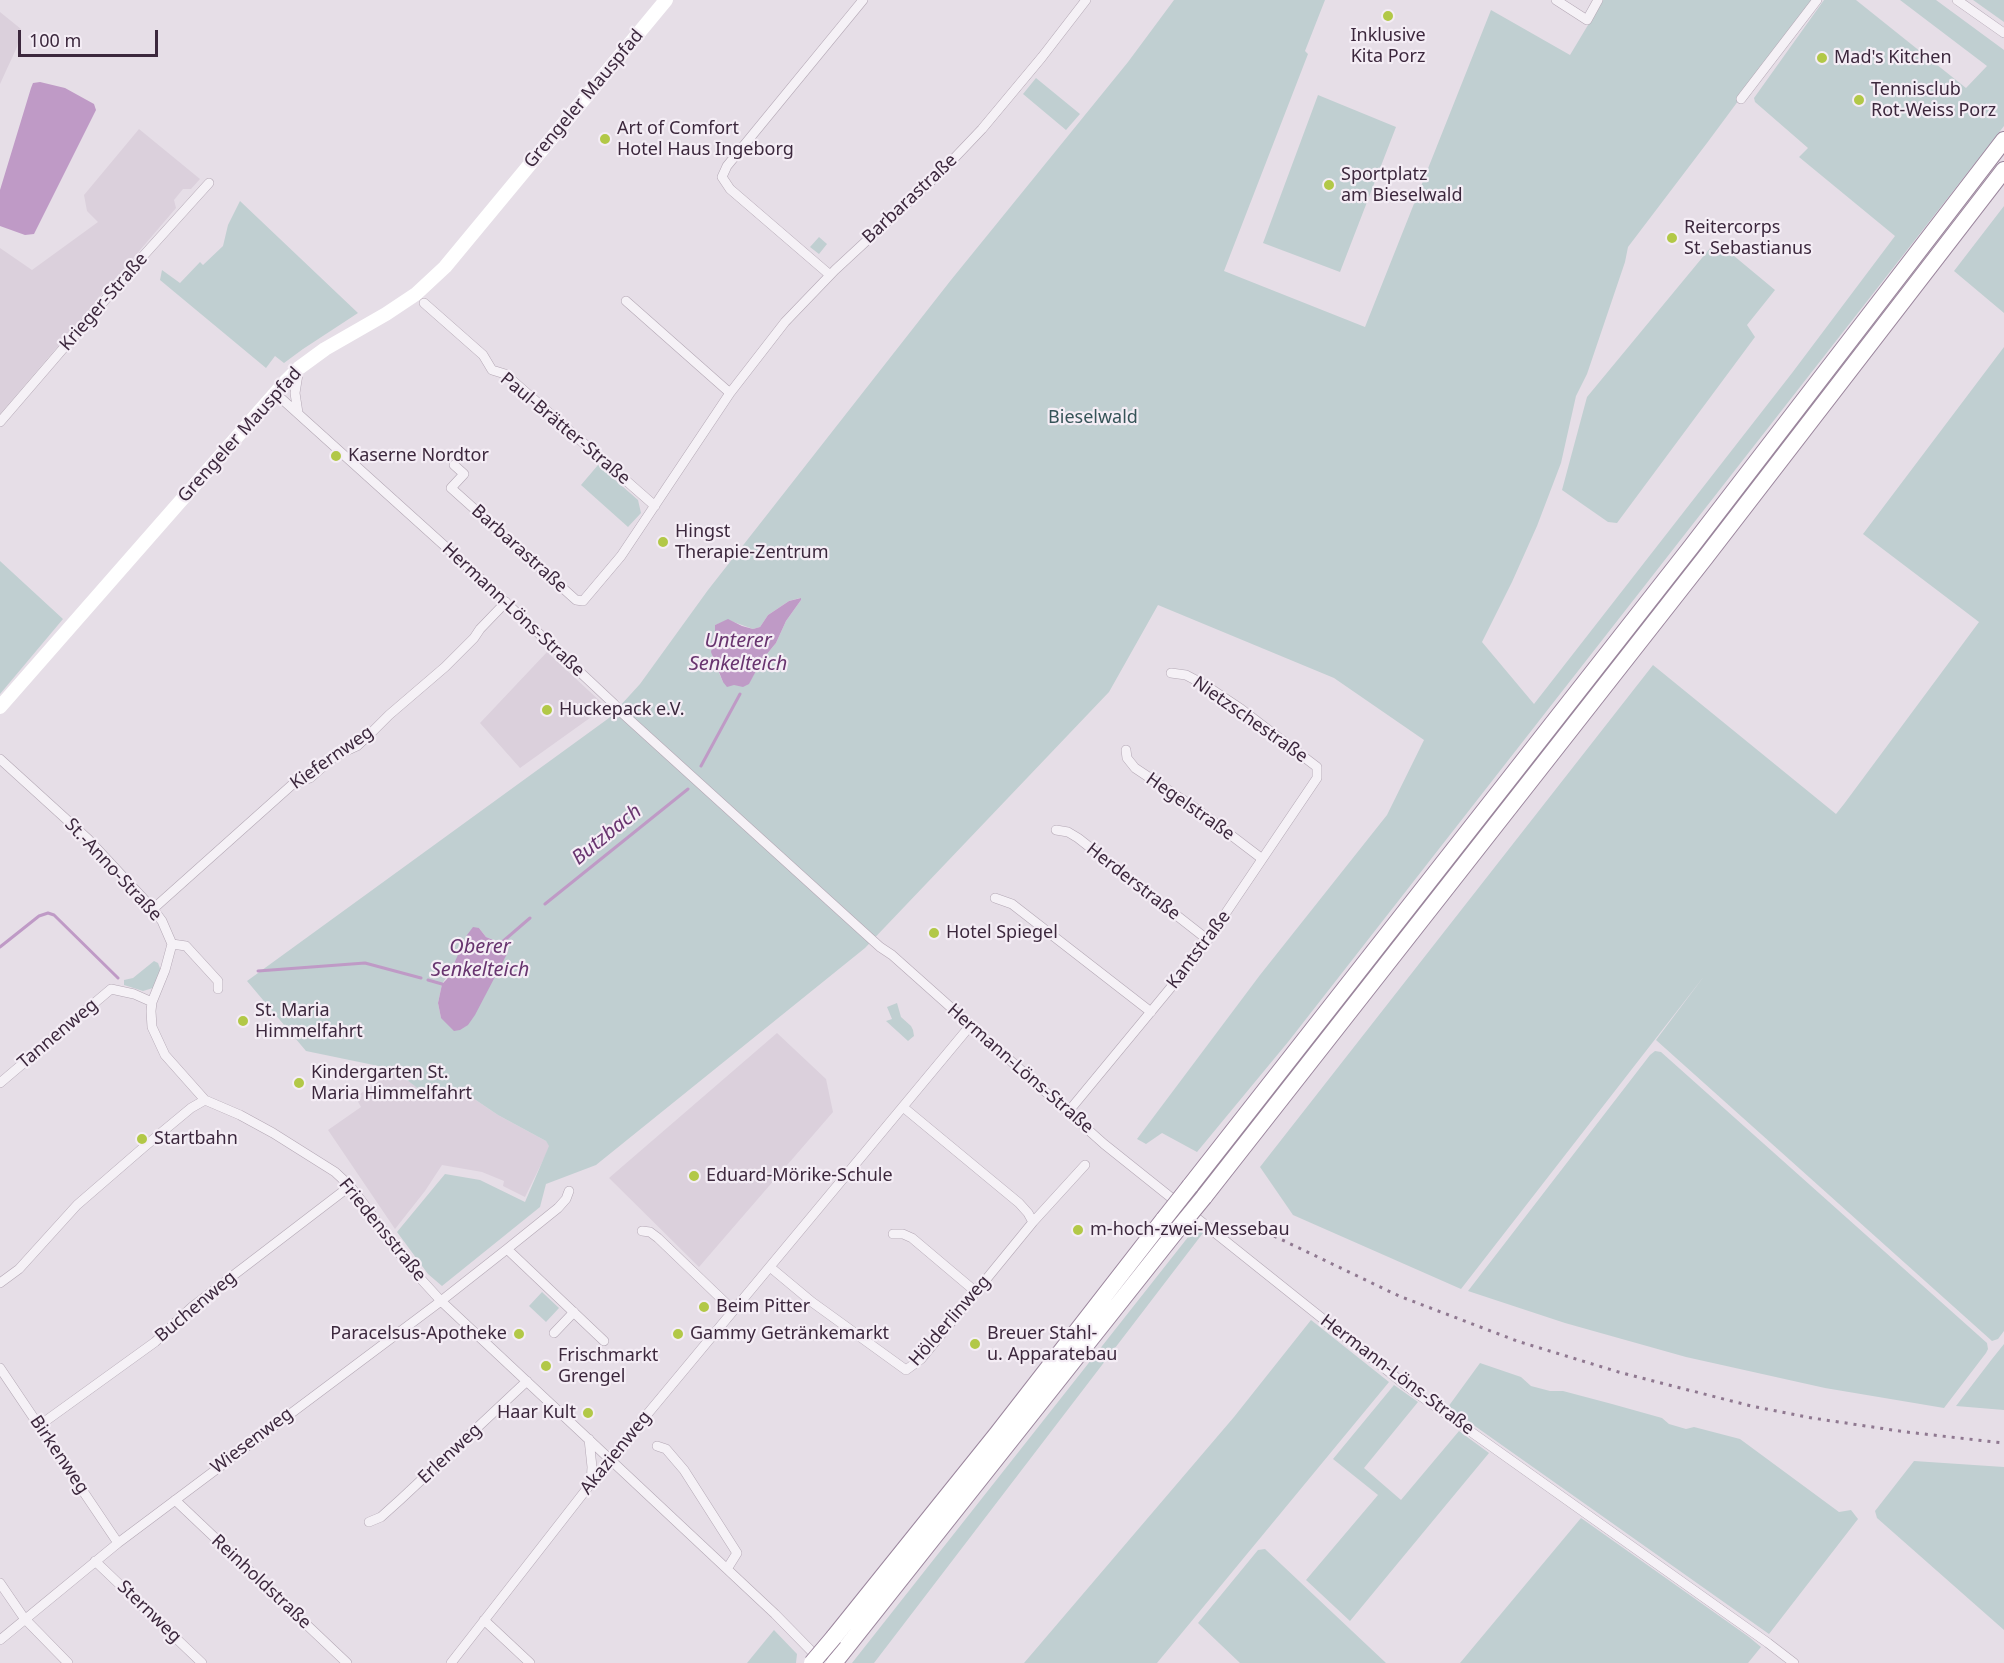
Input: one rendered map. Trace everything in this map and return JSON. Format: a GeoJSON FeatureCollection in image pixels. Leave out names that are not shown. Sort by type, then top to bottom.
{"type":"FeatureCollection","features":[{"type":"Feature","properties":{"kind":"highway"},"geometry":{"type":"LineString","coordinates":[[834,1663],[840,1643],[997,1434],[1691,547],[2004,140]]}},
{"type":"Feature","properties":{"kind":"highway"},"geometry":{"type":"LineString","coordinates":[[812,1663],[840,1643],[1204,1197],[2004,170]]}},
{"type":"Feature","properties":{"kind":"main road","name":"Grengeler Mauspfad"},"geometry":{"type":"LineString","coordinates":[[0,707],[274,392],[299,368],[325,349],[416,294],[446,267],[666,0]]}},
{"type":"Feature","properties":{"kind":"street"},"geometry":{"type":"LineString","coordinates":[[830,275],[730,189],[722,177],[727,166],[863,0]]}},
{"type":"Feature","properties":{"kind":"street","name":"Barbarastraße"},"geometry":{"type":"LineString","coordinates":[[454,465],[464,474],[451,488],[576,600],[583,601],[615,563],[730,393],[785,322],[830,275],[943,170],[980,131],[1086,0]]}},
{"type":"Feature","properties":{"kind":"street"},"geometry":{"type":"LineString","coordinates":[[1556,0],[1587,20],[1598,0]]}},
{"type":"Feature","properties":{"kind":"street"},"geometry":{"type":"LineString","coordinates":[[1741,99],[1817,0]]}},
{"type":"Feature","properties":{"kind":"street"},"geometry":{"type":"LineString","coordinates":[[1957,0],[2004,33]]}},
{"type":"Feature","properties":{"kind":"street","name":"Krieger-Straße"},"geometry":{"type":"LineString","coordinates":[[0,422],[141,257],[209,183]]}},
{"type":"Feature","properties":{"kind":"street"},"geometry":{"type":"LineString","coordinates":[[626,301],[730,393]]}},
{"type":"Feature","properties":{"kind":"street","name":"Paul-Brätter-Straße"},"geometry":{"type":"LineString","coordinates":[[424,303],[483,355],[492,370],[505,374],[655,506]]}},
{"type":"Feature","properties":{"kind":"street"},"geometry":{"type":"LineString","coordinates":[[298,413],[295,393],[299,368]]}},
{"type":"Feature","properties":{"kind":"street","name":"Hermann-Löns-Straße"},"geometry":{"type":"LineString","coordinates":[[274,392],[506,602],[621,712],[880,947],[892,955],[1068,1112],[1204,1225],[1408,1387],[1794,1663]]}},
{"type":"Feature","properties":{"kind":"street","name":"Kiefernweg"},"geometry":{"type":"LineString","coordinates":[[153,909],[294,783],[310,778],[335,756],[357,746],[445,667],[506,602]]}},
{"type":"Feature","properties":{"kind":"street","name":"Nietzschestraße"},"geometry":{"type":"LineString","coordinates":[[1171,674],[1186,675],[1241,709],[1317,768],[1317,778]]}},
{"type":"Feature","properties":{"kind":"street","name":"Hegelstraße"},"geometry":{"type":"LineString","coordinates":[[1126,750],[1127,758],[1135,768],[1198,810],[1261,858]]}},
{"type":"Feature","properties":{"kind":"street","name":"St.-Anno-Straße"},"geometry":{"type":"LineString","coordinates":[[0,759],[78,829],[153,909],[162,921],[172,944]]}},
{"type":"Feature","properties":{"kind":"street","name":"Kantstraße"},"geometry":{"type":"LineString","coordinates":[[1068,1112],[1208,940],[1261,858],[1317,778]]}},
{"type":"Feature","properties":{"kind":"street","name":"Herderstraße"},"geometry":{"type":"LineString","coordinates":[[1056,830],[1068,832],[1078,838],[1208,940]]}},
{"type":"Feature","properties":{"kind":"street"},"geometry":{"type":"LineString","coordinates":[[995,898],[1012,904],[1151,1012]]}},
{"type":"Feature","properties":{"kind":"street"},"geometry":{"type":"LineString","coordinates":[[172,944],[186,946],[218,985]]}},
{"type":"Feature","properties":{"kind":"street","name":"Friedensstraße"},"geometry":{"type":"LineString","coordinates":[[172,944],[165,970],[152,1002],[152,1027],[165,1055],[205,1100],[273,1133],[335,1172],[350,1186],[398,1252],[441,1301],[589,1438],[823,1663]]}},
{"type":"Feature","properties":{"kind":"street","name":"Tannenweg"},"geometry":{"type":"LineString","coordinates":[[0,1083],[111,989],[134,994],[152,1002]]}},
{"type":"Feature","properties":{"kind":"street","name":"Akazienweg"},"geometry":{"type":"LineString","coordinates":[[451,1663],[610,1459],[970,1026]]}},
{"type":"Feature","properties":{"kind":"street"},"geometry":{"type":"LineString","coordinates":[[0,1282],[19,1269],[76,1205],[191,1108],[205,1100]]}},
{"type":"Feature","properties":{"kind":"street"},"geometry":{"type":"LineString","coordinates":[[903,1107],[1019,1203],[1033,1222]]}},
{"type":"Feature","properties":{"kind":"street","name":"Hölderlinweg"},"geometry":{"type":"LineString","coordinates":[[770,1267],[812,1302],[906,1370],[921,1359],[1033,1222],[1085,1165]]}},
{"type":"Feature","properties":{"kind":"street","name":"Buchenweg"},"geometry":{"type":"LineString","coordinates":[[40,1425],[156,1342],[192,1307],[350,1186]]}},
{"type":"Feature","properties":{"kind":"street","name":"Wiesenweg"},"geometry":{"type":"LineString","coordinates":[[0,1640],[118,1543],[507,1249],[558,1208],[566,1199],[569,1191]]}},
{"type":"Feature","properties":{"kind":"street"},"geometry":{"type":"LineString","coordinates":[[642,1231],[650,1232],[658,1238],[733,1310]]}},
{"type":"Feature","properties":{"kind":"street"},"geometry":{"type":"LineString","coordinates":[[893,1234],[903,1234],[912,1238],[976,1292]]}},
{"type":"Feature","properties":{"kind":"street"},"geometry":{"type":"LineString","coordinates":[[507,1249],[604,1341]]}},
{"type":"Feature","properties":{"kind":"street"},"geometry":{"type":"LineString","coordinates":[[554,1333],[574,1312]]}},
{"type":"Feature","properties":{"kind":"street","name":"Birkenweg"},"geometry":{"type":"LineString","coordinates":[[0,1368],[118,1543]]}},
{"type":"Feature","properties":{"kind":"street","name":"Erlenweg"},"geometry":{"type":"LineString","coordinates":[[369,1522],[381,1517],[527,1381]]}},
{"type":"Feature","properties":{"kind":"street"},"geometry":{"type":"LineString","coordinates":[[589,1438],[591,1484]]}},
{"type":"Feature","properties":{"kind":"street"},"geometry":{"type":"LineString","coordinates":[[657,1446],[666,1449],[684,1470],[737,1553],[727,1569]]}},
{"type":"Feature","properties":{"kind":"street","name":"Reinholdstraße"},"geometry":{"type":"LineString","coordinates":[[175,1500],[347,1663]]}},
{"type":"Feature","properties":{"kind":"street","name":"Sternweg"},"geometry":{"type":"LineString","coordinates":[[95,1561],[202,1663]]}},
{"type":"Feature","properties":{"kind":"street"},"geometry":{"type":"LineString","coordinates":[[0,1583],[24,1618],[68,1663]]}},
{"type":"Feature","properties":{"kind":"street"},"geometry":{"type":"LineString","coordinates":[[484,1620],[530,1663]]}},
{"type":"Feature","properties":{"kind":"shaded area"},"geometry":{"type":"Polygon","coordinates":[[[0,12],[21,29],[17,47],[0,84],[0,12]]]}},
{"type":"Feature","properties":{"kind":"shaded area"},"geometry":{"type":"Polygon","coordinates":[[[139,129],[200,179],[191,189],[183,189],[174,200],[176,208],[0,414],[0,248],[32,270],[98,222],[87,211],[84,195],[139,129]]]}},
{"type":"Feature","properties":{"kind":"shaded area","name":"Huckepack e.V."},"geometry":{"type":"Polygon","coordinates":[[[547,652],[602,703],[601,710],[520,768],[480,723],[547,652]]]}},
{"type":"Feature","properties":{"kind":"shaded area","name":"Eduard-Mörike-Schule"},"geometry":{"type":"Polygon","coordinates":[[[777,1033],[826,1079],[833,1112],[699,1267],[609,1178],[777,1033]]]}},
{"type":"Feature","properties":{"kind":"shaded area"},"geometry":{"type":"Polygon","coordinates":[[[395,1070],[430,1098],[461,1090],[498,1115],[546,1141],[550,1146],[525,1197],[503,1186],[504,1181],[482,1172],[442,1165],[395,1229],[328,1130],[361,1107],[357,1100],[362,1096],[360,1094],[395,1070]]]}},
{"type":"Feature","properties":{"kind":"green space","name":"Bieselwald"},"geometry":{"type":"Polygon","coordinates":[[[1174,0],[1325,0],[1305,51],[1308,54],[1224,271],[1365,327],[1491,10],[1570,55],[1603,0],[1813,0],[1628,247],[1587,374],[1576,396],[1561,463],[1537,526],[1482,642],[1534,704],[1792,373],[1895,236],[1799,157],[1808,148],[1755,102],[1754,98],[1824,0],[1856,0],[1966,88],[1987,66],[1900,0],[1936,0],[2004,50],[2004,126],[1288,1042],[1197,1152],[1162,1133],[1146,1144],[1137,1139],[1260,975],[1387,815],[1424,740],[1334,678],[1158,605],[1109,692],[865,948],[596,1165],[546,1184],[540,1207],[442,1286],[428,1274],[397,1232],[445,1174],[480,1180],[525,1202],[549,1146],[546,1141],[498,1115],[461,1090],[430,1098],[393,1069],[306,1051],[247,981],[609,718],[640,684],[708,590],[951,280],[1128,62],[1174,0]],[[800,598],[789,601],[768,615],[760,627],[753,629],[728,620],[715,625],[715,635],[711,645],[713,659],[723,682],[742,686],[749,683],[762,660],[776,643],[786,621],[801,600],[800,598]],[[479,928],[442,984],[438,1003],[441,1018],[508,952],[501,943],[486,937],[479,928]]]}},
{"type":"Feature","properties":{"kind":"green space"},"geometry":{"type":"Polygon","coordinates":[[[1973,0],[2004,0],[2004,22],[1973,0]]]}},
{"type":"Feature","properties":{"kind":"green space"},"geometry":{"type":"Polygon","coordinates":[[[1036,78],[1080,114],[1066,130],[1023,94],[1036,78]]]}},
{"type":"Feature","properties":{"kind":"green space","name":"Sportplatz am Bieselwald"},"geometry":{"type":"Polygon","coordinates":[[[1318,95],[1396,127],[1340,272],[1263,243],[1318,95]]]}},
{"type":"Feature","properties":{"kind":"green space"},"geometry":{"type":"Polygon","coordinates":[[[240,201],[358,313],[284,363],[275,356],[266,368],[160,280],[162,270],[180,283],[200,262],[203,265],[223,246],[228,225],[240,201]]]}},
{"type":"Feature","properties":{"kind":"green space"},"geometry":{"type":"Polygon","coordinates":[[[2004,206],[2004,313],[1954,271],[2004,206]]]}},
{"type":"Feature","properties":{"kind":"green space"},"geometry":{"type":"Polygon","coordinates":[[[819,237],[827,244],[819,254],[810,247],[819,237]]]}},
{"type":"Feature","properties":{"kind":"green space"},"geometry":{"type":"Polygon","coordinates":[[[1716,241],[1775,290],[1747,325],[1755,337],[1617,523],[1608,522],[1562,490],[1587,397],[1716,241]]]}},
{"type":"Feature","properties":{"kind":"green space"},"geometry":{"type":"Polygon","coordinates":[[[2004,347],[2004,1331],[1998,1339],[1992,1341],[1656,1040],[1705,975],[1461,1289],[1293,1215],[1260,1167],[1653,665],[1836,814],[1979,622],[1863,534],[2004,347]]]}},
{"type":"Feature","properties":{"kind":"green space"},"geometry":{"type":"Polygon","coordinates":[[[598,465],[638,500],[641,513],[628,527],[581,485],[598,465]]]}},
{"type":"Feature","properties":{"kind":"green space"},"geometry":{"type":"Polygon","coordinates":[[[0,561],[63,619],[0,694],[0,561]]]}},
{"type":"Feature","properties":{"kind":"green space"},"geometry":{"type":"Polygon","coordinates":[[[154,961],[158,963],[161,971],[153,988],[143,991],[124,985],[124,980],[133,978],[154,961]]]}},
{"type":"Feature","properties":{"kind":"green space"},"geometry":{"type":"Polygon","coordinates":[[[897,1003],[901,1017],[913,1030],[914,1036],[908,1041],[886,1021],[892,1019],[887,1007],[897,1003]]]}},
{"type":"Feature","properties":{"kind":"green space"},"geometry":{"type":"Polygon","coordinates":[[[1655,1051],[1661,1052],[1987,1343],[1986,1353],[1944,1408],[1825,1388],[1686,1357],[1565,1323],[1468,1291],[1655,1051]]]}},
{"type":"Feature","properties":{"kind":"green space"},"geometry":{"type":"Polygon","coordinates":[[[1196,1227],[1203,1233],[874,1663],[852,1663],[1196,1227]]]}},
{"type":"Feature","properties":{"kind":"green space"},"geometry":{"type":"Polygon","coordinates":[[[542,1292],[559,1308],[546,1322],[529,1306],[542,1292]]]}},
{"type":"Feature","properties":{"kind":"green space"},"geometry":{"type":"Polygon","coordinates":[[[1311,1320],[1389,1382],[1157,1663],[1024,1663],[1234,1417],[1311,1320]]]}},
{"type":"Feature","properties":{"kind":"green space"},"geometry":{"type":"Polygon","coordinates":[[[2004,1344],[2004,1410],[1956,1406],[1992,1359],[2004,1344]]]}},
{"type":"Feature","properties":{"kind":"green space"},"geometry":{"type":"Polygon","coordinates":[[[1480,1363],[1521,1377],[1531,1386],[1550,1391],[1563,1391],[1612,1404],[1662,1418],[1669,1424],[1686,1429],[1694,1427],[1740,1439],[1839,1512],[1851,1510],[1858,1519],[1769,1634],[1448,1407],[1480,1363]]]}},
{"type":"Feature","properties":{"kind":"green space"},"geometry":{"type":"Polygon","coordinates":[[[1394,1385],[1418,1402],[1364,1468],[1401,1500],[1459,1431],[1489,1453],[1350,1621],[1306,1580],[1378,1495],[1333,1459],[1394,1385]]]}},
{"type":"Feature","properties":{"kind":"green space"},"geometry":{"type":"Polygon","coordinates":[[[1914,1461],[2004,1467],[2004,1630],[1877,1518],[1875,1511],[1914,1461]]]}},
{"type":"Feature","properties":{"kind":"green space"},"geometry":{"type":"Polygon","coordinates":[[[1581,1518],[1761,1647],[1748,1663],[1460,1663],[1581,1518]]]}},
{"type":"Feature","properties":{"kind":"green space"},"geometry":{"type":"Polygon","coordinates":[[[1265,1549],[1386,1663],[1240,1663],[1198,1623],[1258,1550],[1265,1549]]]}},
{"type":"Feature","properties":{"kind":"green space"},"geometry":{"type":"Polygon","coordinates":[[[774,1630],[797,1654],[796,1663],[747,1663],[774,1630]]]}},
{"type":"Feature","properties":{"kind":"water"},"geometry":{"type":"Polygon","coordinates":[[[40,82],[65,88],[94,104],[96,110],[34,234],[25,235],[0,226],[0,190],[31,88],[33,83],[40,82]]]}},
{"type":"Feature","properties":{"kind":"water","name":"Unterer Senkelteich"},"geometry":{"type":"Polygon","coordinates":[[[801,598],[786,621],[776,643],[762,660],[749,684],[743,687],[734,685],[727,687],[711,652],[715,625],[728,619],[753,629],[760,627],[768,615],[789,601],[801,598]]]}},
{"type":"Feature","properties":{"kind":"water","name":"Oberer Senkelteich"},"geometry":{"type":"Polygon","coordinates":[[[473,927],[479,928],[486,937],[501,943],[508,952],[475,1015],[468,1025],[454,1031],[441,1018],[438,1003],[442,984],[447,979],[473,927]]]}},
{"type":"Feature","properties":{"kind":"waterway","name":"Butzbach"},"geometry":{"type":"LineString","coordinates":[[701,766],[740,694]]}},
{"type":"Feature","properties":{"kind":"waterway","name":"Butzbach"},"geometry":{"type":"LineString","coordinates":[[545,904],[688,789]]}},
{"type":"Feature","properties":{"kind":"waterway","name":"Butzbach"},"geometry":{"type":"LineString","coordinates":[[0,947],[39,916],[48,913],[54,915],[118,978]]}},
{"type":"Feature","properties":{"kind":"waterway","name":"Butzbach"},"geometry":{"type":"LineString","coordinates":[[501,943],[530,918]]}},
{"type":"Feature","properties":{"kind":"waterway","name":"Butzbach"},"geometry":{"type":"LineString","coordinates":[[258,971],[365,963],[421,978]]}},
{"type":"Feature","properties":{"kind":"waterway","name":"Butzbach"},"geometry":{"type":"LineString","coordinates":[[428,980],[442,984]]}},
{"type":"Feature","properties":{"kind":"railway"},"geometry":{"type":"LineString","coordinates":[[1274,1236],[1399,1296],[1517,1341],[1622,1373],[1751,1406],[1812,1418],[2004,1443]]}},
{"type":"Feature","properties":{"kind":"place","name":"Inklusive Kita Porz"},"geometry":{"type":"Point","coordinates":[1388,16]}},
{"type":"Feature","properties":{"kind":"place","name":"Mad's Kitchen"},"geometry":{"type":"Point","coordinates":[1822,58]}},
{"type":"Feature","properties":{"kind":"place","name":"Tennisclub Rot-Weiss Porz"},"geometry":{"type":"Point","coordinates":[1859,100]}},
{"type":"Feature","properties":{"kind":"place","name":"Art of Comfort Hotel Haus Ingeborg"},"geometry":{"type":"Point","coordinates":[605,139]}},
{"type":"Feature","properties":{"kind":"place","name":"Sportplatz am Bieselwald"},"geometry":{"type":"Point","coordinates":[1329,185]}},
{"type":"Feature","properties":{"kind":"place","name":"Reitercorps St. Sebastianus"},"geometry":{"type":"Point","coordinates":[1672,238]}},
{"type":"Feature","properties":{"kind":"place","name":"Kaserne Nordtor"},"geometry":{"type":"Point","coordinates":[336,456]}},
{"type":"Feature","properties":{"kind":"place","name":"Hingst Therapie-Zentrum"},"geometry":{"type":"Point","coordinates":[663,542]}},
{"type":"Feature","properties":{"kind":"place","name":"Huckepack e.V."},"geometry":{"type":"Point","coordinates":[547,710]}},
{"type":"Feature","properties":{"kind":"place","name":"Hotel Spiegel"},"geometry":{"type":"Point","coordinates":[934,933]}},
{"type":"Feature","properties":{"kind":"place","name":"St. Maria Himmelfahrt"},"geometry":{"type":"Point","coordinates":[243,1021]}},
{"type":"Feature","properties":{"kind":"place","name":"Kindergarten St. Maria Himmelfahrt"},"geometry":{"type":"Point","coordinates":[299,1083]}},
{"type":"Feature","properties":{"kind":"place","name":"Startbahn"},"geometry":{"type":"Point","coordinates":[142,1139]}},
{"type":"Feature","properties":{"kind":"place","name":"Eduard-Mörike-Schule"},"geometry":{"type":"Point","coordinates":[694,1176]}},
{"type":"Feature","properties":{"kind":"place","name":"m-hoch-zwei-Messebau"},"geometry":{"type":"Point","coordinates":[1078,1230]}},
{"type":"Feature","properties":{"kind":"place","name":"Beim Pitter"},"geometry":{"type":"Point","coordinates":[704,1307]}},
{"type":"Feature","properties":{"kind":"place","name":"Paracelsus-Apotheke"},"geometry":{"type":"Point","coordinates":[519,1334]}},
{"type":"Feature","properties":{"kind":"place","name":"Gammy Getränkemarkt"},"geometry":{"type":"Point","coordinates":[678,1334]}},
{"type":"Feature","properties":{"kind":"place","name":"Breuer Stahl- u. Apparatebau"},"geometry":{"type":"Point","coordinates":[975,1344]}},
{"type":"Feature","properties":{"kind":"place","name":"Frischmarkt Grengel"},"geometry":{"type":"Point","coordinates":[546,1366]}},
{"type":"Feature","properties":{"kind":"place","name":"Haar Kult"},"geometry":{"type":"Point","coordinates":[588,1413]}}]}
